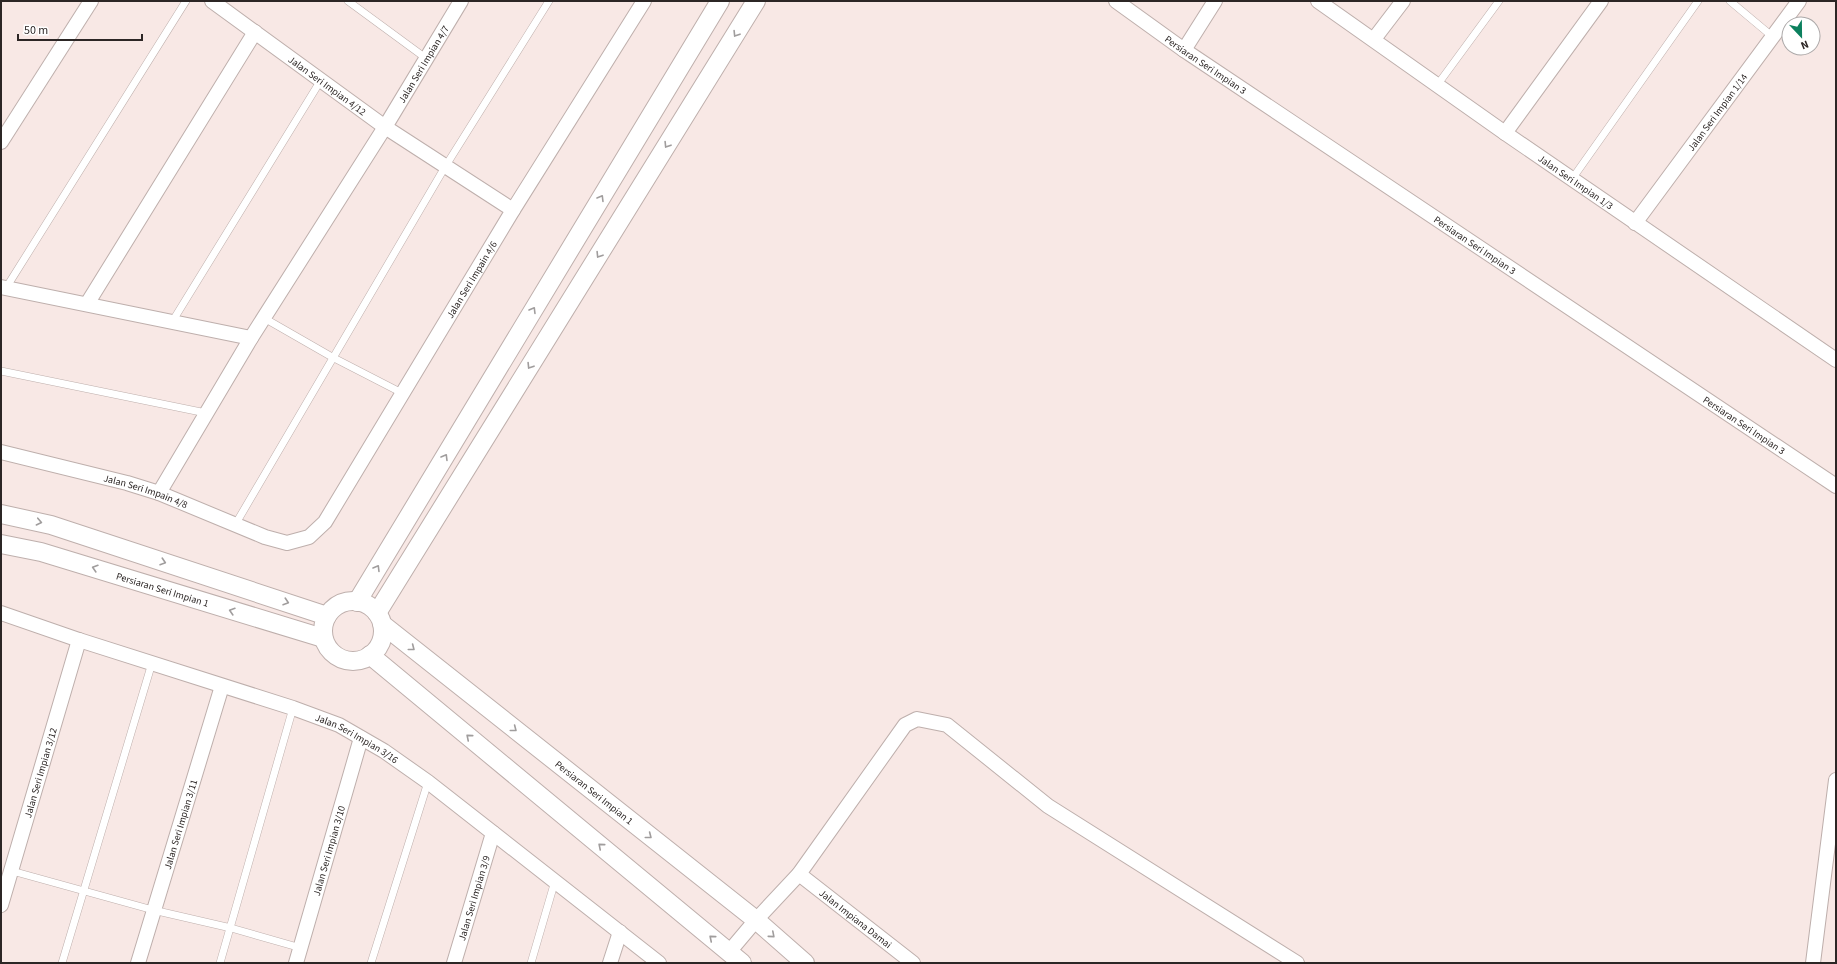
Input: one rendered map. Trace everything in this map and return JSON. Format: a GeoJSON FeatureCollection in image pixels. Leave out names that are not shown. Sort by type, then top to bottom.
{"type":"FeatureCollection","features":[{"type":"Feature","properties":{"kind":"street"},"geometry":{"type":"LineString","coordinates":[[1,142],[91,1]]}},
{"type":"Feature","properties":{"kind":"street","name":"Jalan Seri Impian 4/12"},"geometry":{"type":"LineString","coordinates":[[212,1],[385,127],[513,210]]}},
{"type":"Feature","properties":{"kind":"street","name":"Jalan Seri Impian 4/7"},"geometry":{"type":"LineString","coordinates":[[159,493],[251,338],[385,127],[461,1]]}},
{"type":"Feature","properties":{"kind":"street","name":"Jalan Seri Impain 4/6"},"geometry":{"type":"LineString","coordinates":[[287,543],[309,537],[325,522],[513,210],[644,1]]}},
{"type":"Feature","properties":{"kind":"street"},"geometry":{"type":"LineString","coordinates":[[357,602],[720,1]]}},
{"type":"Feature","properties":{"kind":"street"},"geometry":{"type":"LineString","coordinates":[[379,619],[756,1]]}},
{"type":"Feature","properties":{"kind":"street","name":"Persiaran Seri Impian 3"},"geometry":{"type":"LineString","coordinates":[[1116,1],[1184,50],[1836,486]]}},
{"type":"Feature","properties":{"kind":"street"},"geometry":{"type":"LineString","coordinates":[[1184,50],[1215,1]]}},
{"type":"Feature","properties":{"kind":"street","name":"Jalan Seri Impian 1/3"},"geometry":{"type":"LineString","coordinates":[[1318,1],[1438,84],[1505,133],[1836,360]]}},
{"type":"Feature","properties":{"kind":"street"},"geometry":{"type":"LineString","coordinates":[[1374,39],[1403,1]]}},
{"type":"Feature","properties":{"kind":"street"},"geometry":{"type":"LineString","coordinates":[[1505,133],[1600,1]]}},
{"type":"Feature","properties":{"kind":"street","name":"Jalan Seri Impian 1/14"},"geometry":{"type":"LineString","coordinates":[[1636,223],[1799,1]]}},
{"type":"Feature","properties":{"kind":"street"},"geometry":{"type":"LineString","coordinates":[[87,304],[255,32]]}},
{"type":"Feature","properties":{"kind":"street"},"geometry":{"type":"LineString","coordinates":[[4,287],[251,338]]}},
{"type":"Feature","properties":{"kind":"street","name":"Jalan Seri Impain 4/8"},"geometry":{"type":"LineString","coordinates":[[1,452],[95,474],[159,493],[235,525],[287,543]]}},
{"type":"Feature","properties":{"kind":"street"},"geometry":{"type":"LineString","coordinates":[[1,514],[50,525],[327,616]]}},
{"type":"Feature","properties":{"kind":"street","name":"Persiaran Seri Impian 1"},"geometry":{"type":"LineString","coordinates":[[1,544],[41,552],[323,638]]}},
{"type":"Feature","properties":{"kind":"street"},"geometry":{"type":"LineString","coordinates":[[346,602],[357,602],[368,605],[379,619],[382,635],[378,646],[370,655],[360,660],[348,660],[337,657],[328,649],[323,638],[323,627],[327,616],[335,607],[346,602]]}},
{"type":"Feature","properties":{"kind":"street","name":"Jalan Seri Impian 3/16"},"geometry":{"type":"LineString","coordinates":[[2,616],[293,708],[339,725],[384,751],[428,782],[659,963]]}},
{"type":"Feature","properties":{"kind":"street","name":"Persiaran Seri Impian 1"},"geometry":{"type":"LineString","coordinates":[[379,619],[756,920],[797,960]]}},
{"type":"Feature","properties":{"kind":"street","name":"Jalan Seri Impian 3/12"},"geometry":{"type":"LineString","coordinates":[[1,905],[79,640]]}},
{"type":"Feature","properties":{"kind":"street"},"geometry":{"type":"LineString","coordinates":[[370,655],[736,958],[756,920],[799,874],[905,725],[917,719],[947,725],[1048,806],[1297,963]]}},
{"type":"Feature","properties":{"kind":"street","name":"Jalan Seri Impian 3/11"},"geometry":{"type":"LineString","coordinates":[[138,963],[222,686]]}},
{"type":"Feature","properties":{"kind":"street","name":"Jalan Seri Impian 3/10"},"geometry":{"type":"LineString","coordinates":[[296,963],[361,738]]}},
{"type":"Feature","properties":{"kind":"street"},"geometry":{"type":"LineString","coordinates":[[1813,963],[1833,819],[1836,780]]}},
{"type":"Feature","properties":{"kind":"street","name":"Jalan Seri Impian 3/9"},"geometry":{"type":"LineString","coordinates":[[454,963],[493,833]]}},
{"type":"Feature","properties":{"kind":"street","name":"Jalan Impiana Damai"},"geometry":{"type":"LineString","coordinates":[[799,874],[913,963]]}},
{"type":"Feature","properties":{"kind":"street"},"geometry":{"type":"LineString","coordinates":[[610,963],[620,932]]}},
{"type":"Feature","properties":{"kind":"lane"},"geometry":{"type":"LineString","coordinates":[[4,287],[186,1]]}},
{"type":"Feature","properties":{"kind":"lane"},"geometry":{"type":"LineString","coordinates":[[348,1],[427,59]]}},
{"type":"Feature","properties":{"kind":"lane"},"geometry":{"type":"LineString","coordinates":[[235,525],[332,357],[445,167],[549,1]]}},
{"type":"Feature","properties":{"kind":"lane"},"geometry":{"type":"LineString","coordinates":[[1438,84],[1499,1]]}},
{"type":"Feature","properties":{"kind":"lane"},"geometry":{"type":"LineString","coordinates":[[1572,179],[1698,1]]}},
{"type":"Feature","properties":{"kind":"lane"},"geometry":{"type":"LineString","coordinates":[[1730,1],[1773,37]]}},
{"type":"Feature","properties":{"kind":"lane"},"geometry":{"type":"LineString","coordinates":[[172,322],[321,80]]}},
{"type":"Feature","properties":{"kind":"lane"},"geometry":{"type":"LineString","coordinates":[[264,318],[332,357],[402,393]]}},
{"type":"Feature","properties":{"kind":"lane"},"geometry":{"type":"LineString","coordinates":[[1,371],[206,413]]}},
{"type":"Feature","properties":{"kind":"lane"},"geometry":{"type":"LineString","coordinates":[[62,963],[152,663]]}},
{"type":"Feature","properties":{"kind":"lane"},"geometry":{"type":"LineString","coordinates":[[220,963],[293,708]]}},
{"type":"Feature","properties":{"kind":"lane"},"geometry":{"type":"LineString","coordinates":[[371,963],[428,782]]}},
{"type":"Feature","properties":{"kind":"lane"},"geometry":{"type":"LineString","coordinates":[[12,870],[153,910],[231,928],[301,948]]}},
{"type":"Feature","properties":{"kind":"lane"},"geometry":{"type":"LineString","coordinates":[[531,963],[555,880]]}}]}
